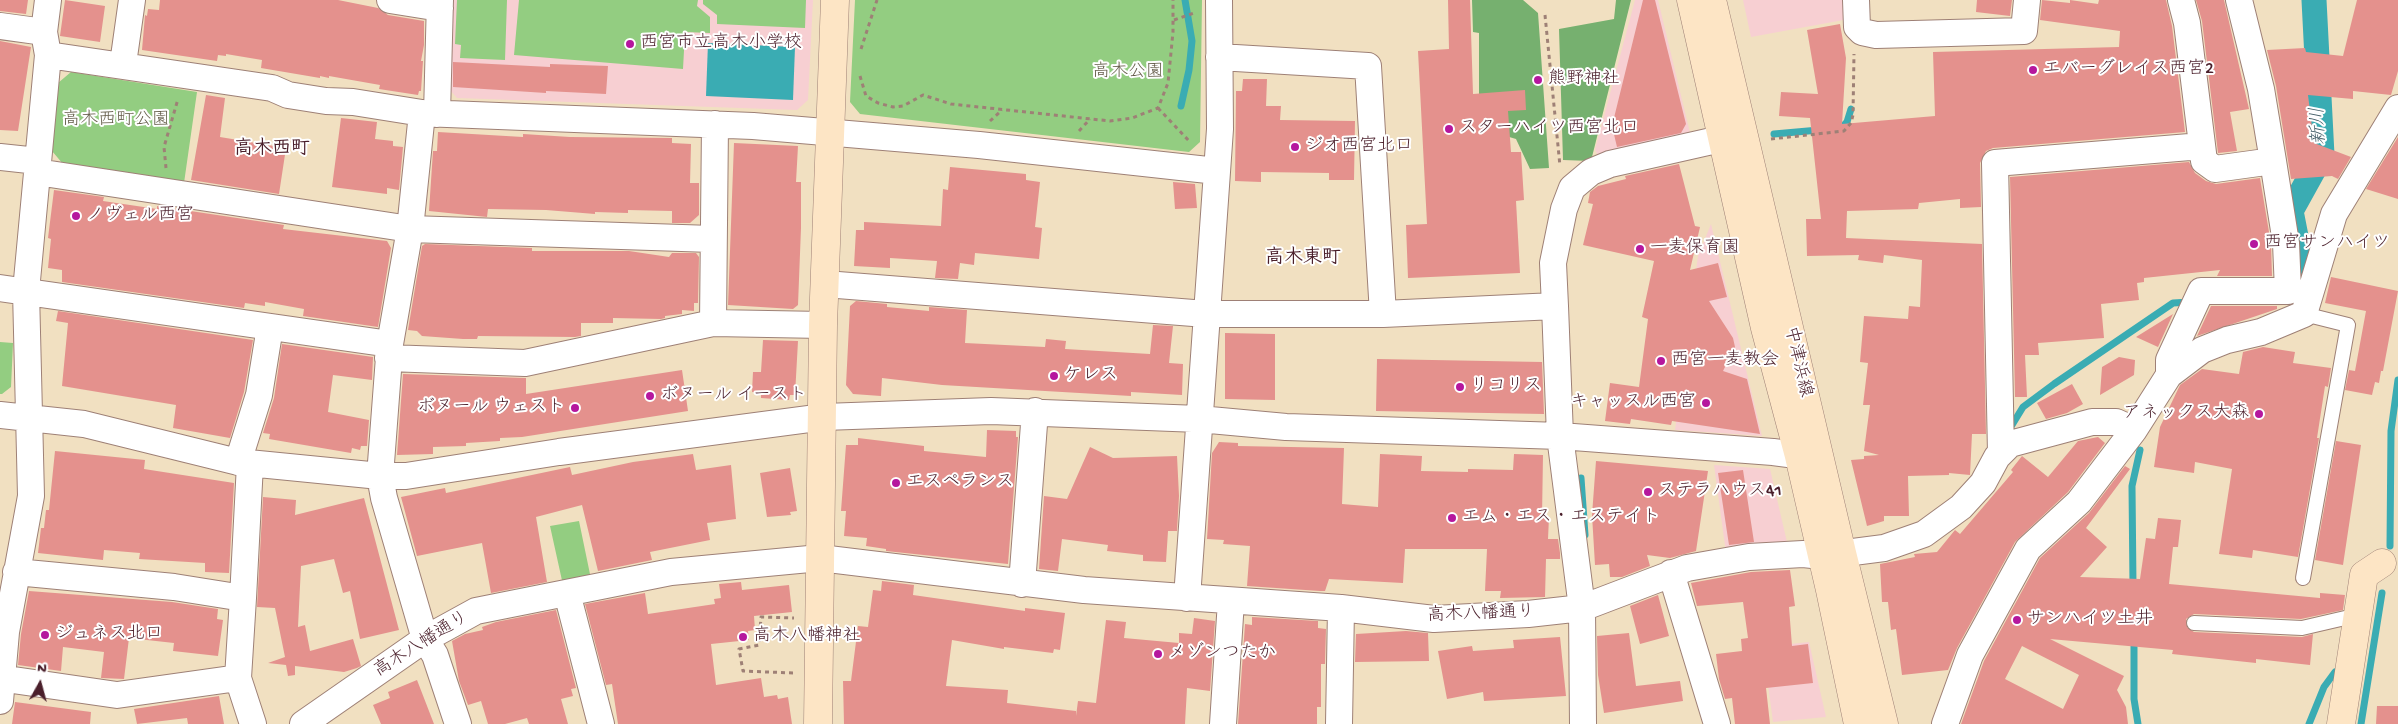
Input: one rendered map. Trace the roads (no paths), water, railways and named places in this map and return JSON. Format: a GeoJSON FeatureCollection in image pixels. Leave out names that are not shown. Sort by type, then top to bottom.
{"type":"FeatureCollection","features":[{"type":"Feature","properties":{"kind":"street"},"geometry":{"type":"LineString","coordinates":[[48,0],[38,166],[26,291],[32,496],[11,567],[1,685],[117,695],[238,678]]}},
{"type":"Feature","properties":{"kind":"street"},"geometry":{"type":"LineString","coordinates":[[123,64],[132,0]]}},
{"type":"Feature","properties":{"kind":"street"},"geometry":{"type":"LineString","coordinates":[[390,0],[440,4],[429,114],[389,351],[380,476],[384,498],[425,639],[435,655],[458,724]]}},
{"type":"Feature","properties":{"kind":"street"},"geometry":{"type":"LineString","coordinates":[[818,724],[824,417],[823,325],[835,0]]}},
{"type":"Feature","properties":{"kind":"street"},"geometry":{"type":"LineString","coordinates":[[1187,598],[1218,160],[1219,0]]}},
{"type":"Feature","properties":{"kind":"street","name":"中津浜線"},"geometry":{"type":"LineString","coordinates":[[1691,0],[1744,137]]}},
{"type":"Feature","properties":{"kind":"street","name":"中津浜線"},"geometry":{"type":"LineString","coordinates":[[1712,0],[1744,137],[1832,554],[1858,724]]}},
{"type":"Feature","properties":{"kind":"street"},"geometry":{"type":"LineString","coordinates":[[1856,0],[1857,26],[1862,32],[1876,35],[2024,31],[2028,0]]}},
{"type":"Feature","properties":{"kind":"street"},"geometry":{"type":"LineString","coordinates":[[2181,0],[2187,23],[2204,162],[2215,169],[2274,161]]}},
{"type":"Feature","properties":{"kind":"street"},"geometry":{"type":"LineString","coordinates":[[2239,0],[2261,89],[2286,243],[2301,298]]}},
{"type":"Feature","properties":{"kind":"street"},"geometry":{"type":"LineString","coordinates":[[0,26],[46,43],[123,64],[272,88],[288,94],[326,101],[353,102],[429,114],[715,124],[979,145],[1218,160]]}},
{"type":"Feature","properties":{"kind":"street"},"geometry":{"type":"LineString","coordinates":[[1219,57],[1368,66],[1383,314]]}},
{"type":"Feature","properties":{"kind":"street"},"geometry":{"type":"LineString","coordinates":[[1945,724],[1970,655],[2028,549],[2079,502],[2134,430],[2169,375],[2202,350],[2227,340],[2261,332],[2301,298],[2334,214],[2398,108]]}},
{"type":"Feature","properties":{"kind":"street"},"geometry":{"type":"LineString","coordinates":[[713,323],[712,239],[715,124]]}},
{"type":"Feature","properties":{"kind":"street"},"geometry":{"type":"LineString","coordinates":[[1583,724],[1582,608],[1560,436],[1554,306],[1554,264],[1564,209],[1572,188],[1591,172],[1610,164],[1744,137]]}},
{"type":"Feature","properties":{"kind":"street"},"geometry":{"type":"LineString","coordinates":[[2001,453],[1995,163],[2202,146]]}},
{"type":"Feature","properties":{"kind":"street"},"geometry":{"type":"LineString","coordinates":[[0,157],[163,190],[410,229],[712,239]]}},
{"type":"Feature","properties":{"kind":"street"},"geometry":{"type":"LineString","coordinates":[[825,284],[1206,314],[1383,314],[1554,306]]}},
{"type":"Feature","properties":{"kind":"street"},"geometry":{"type":"LineString","coordinates":[[0,288],[270,327],[389,351],[525,363],[713,323],[823,325]]}},
{"type":"Feature","properties":{"kind":"street"},"geometry":{"type":"LineString","coordinates":[[2169,375],[2169,360],[2201,291],[2301,298]]}},
{"type":"Feature","properties":{"kind":"street"},"geometry":{"type":"LineString","coordinates":[[253,724],[238,678],[243,598],[244,463],[259,395],[270,327]]}},
{"type":"Feature","properties":{"kind":"street"},"geometry":{"type":"LineString","coordinates":[[0,415],[92,426],[244,463],[380,476],[406,476],[559,452],[824,417],[1035,411],[1199,419],[1286,426],[1560,436],[1810,457]]}},
{"type":"Feature","properties":{"kind":"street"},"geometry":{"type":"LineString","coordinates":[[1022,584],[1035,411]]}},
{"type":"Feature","properties":{"kind":"street"},"geometry":{"type":"LineString","coordinates":[[2001,453],[2010,444],[2092,422],[2116,422],[2134,430]]}},
{"type":"Feature","properties":{"kind":"street","name":"高木八幡通り"},"geometry":{"type":"LineString","coordinates":[[303,724],[425,639],[476,611],[671,572],[820,558],[1022,584],[1187,598],[1341,608],[1434,619],[1582,608],[1687,568],[1749,557],[1832,554],[1884,548],[1924,534],[1961,508],[1982,483],[2001,453]]}},
{"type":"Feature","properties":{"kind":"street","name":"中津浜線"},"geometry":{"type":"LineString","coordinates":[[1832,554],[1884,724]]}},
{"type":"Feature","properties":{"kind":"street"},"geometry":{"type":"LineString","coordinates":[[2341,724],[2364,575],[2390,564]]}},
{"type":"Feature","properties":{"kind":"street"},"geometry":{"type":"LineString","coordinates":[[11,567],[243,598]]}},
{"type":"Feature","properties":{"kind":"street"},"geometry":{"type":"LineString","coordinates":[[1671,573],[1717,724]]}},
{"type":"Feature","properties":{"kind":"street"},"geometry":{"type":"LineString","coordinates":[[567,593],[601,724]]}},
{"type":"Feature","properties":{"kind":"street"},"geometry":{"type":"LineString","coordinates":[[1223,724],[1231,601]]}},
{"type":"Feature","properties":{"kind":"street"},"geometry":{"type":"LineString","coordinates":[[1339,724],[1341,608]]}},
{"type":"Feature","properties":{"kind":"lane"},"geometry":{"type":"LineString","coordinates":[[2301,298],[2348,325],[2303,578]]}},
{"type":"Feature","properties":{"kind":"lane"},"geometry":{"type":"LineString","coordinates":[[2194,623],[2302,628],[2358,615]]}},
{"type":"Feature","properties":{"kind":"water"},"geometry":{"type":"Polygon","coordinates":[[[708,43],[795,47],[793,100],[706,96],[708,43]]]}},
{"type":"Feature","properties":{"kind":"waterway"},"geometry":{"type":"LineString","coordinates":[[1181,106],[1189,70],[1192,41],[1185,0]]}},
{"type":"Feature","properties":{"kind":"waterway","name":"新川"},"geometry":{"type":"LineString","coordinates":[[2298,273],[2300,257],[2291,211],[2322,155],[2314,0]]}},
{"type":"Feature","properties":{"kind":"waterway"},"geometry":{"type":"LineString","coordinates":[[1840,129],[1847,122],[1851,109]]}},
{"type":"Feature","properties":{"kind":"waterway"},"geometry":{"type":"LineString","coordinates":[[1774,134],[1819,130]]}},
{"type":"Feature","properties":{"kind":"waterway"},"geometry":{"type":"LineString","coordinates":[[2012,425],[2023,407],[2054,384],[2173,303],[2190,302]]}},
{"type":"Feature","properties":{"kind":"waterway"},"geometry":{"type":"LineString","coordinates":[[2390,546],[2391,431],[2398,380]]}},
{"type":"Feature","properties":{"kind":"waterway"},"geometry":{"type":"LineString","coordinates":[[2133,586],[2132,486],[2140,450]]}},
{"type":"Feature","properties":{"kind":"waterway"},"geometry":{"type":"LineString","coordinates":[[1581,478],[1585,535]]}},
{"type":"Feature","properties":{"kind":"waterway"},"geometry":{"type":"LineString","coordinates":[[2361,724],[2382,593]]}},
{"type":"Feature","properties":{"kind":"waterway"},"geometry":{"type":"LineString","coordinates":[[2134,637],[2134,699],[2138,724]]}},
{"type":"Feature","properties":{"kind":"waterway"},"geometry":{"type":"LineString","coordinates":[[2309,724],[2324,687],[2335,672]]}},
{"type":"Feature","properties":{"kind":"place","name":"西宮市立高木小学校"},"geometry":{"type":"Point","coordinates":[630,44]}},
{"type":"Feature","properties":{"kind":"place","name":"エバーグレイス西宮2"},"geometry":{"type":"Point","coordinates":[2033,70]}},
{"type":"Feature","properties":{"kind":"place","name":"熊野神社"},"geometry":{"type":"Point","coordinates":[1538,80]}},
{"type":"Feature","properties":{"kind":"place","name":"スターハイツ西宮北口"},"geometry":{"type":"Point","coordinates":[1449,129]}},
{"type":"Feature","properties":{"kind":"place","name":"ジオ西宮北口"},"geometry":{"type":"Point","coordinates":[1295,147]}},
{"type":"Feature","properties":{"kind":"place","name":"ノヴェル西宮"},"geometry":{"type":"Point","coordinates":[76,216]}},
{"type":"Feature","properties":{"kind":"place","name":"西宮サンハイツ"},"geometry":{"type":"Point","coordinates":[2254,244]}},
{"type":"Feature","properties":{"kind":"place","name":"一麦保育園"},"geometry":{"type":"Point","coordinates":[1640,249]}},
{"type":"Feature","properties":{"kind":"place","name":"西宮一麦教会"},"geometry":{"type":"Point","coordinates":[1661,361]}},
{"type":"Feature","properties":{"kind":"place","name":"ケレス"},"geometry":{"type":"Point","coordinates":[1054,376]}},
{"type":"Feature","properties":{"kind":"place","name":"リコリス"},"geometry":{"type":"Point","coordinates":[1460,387]}},
{"type":"Feature","properties":{"kind":"place","name":"ボヌール イースト"},"geometry":{"type":"Point","coordinates":[650,396]}},
{"type":"Feature","properties":{"kind":"place","name":"キャッスル西宮"},"geometry":{"type":"Point","coordinates":[1706,403]}},
{"type":"Feature","properties":{"kind":"place","name":"ボヌール ウェスト"},"geometry":{"type":"Point","coordinates":[575,408]}},
{"type":"Feature","properties":{"kind":"place","name":"アネックス大森"},"geometry":{"type":"Point","coordinates":[2259,414]}},
{"type":"Feature","properties":{"kind":"place","name":"エスペランス"},"geometry":{"type":"Point","coordinates":[896,483]}},
{"type":"Feature","properties":{"kind":"place","name":"ステラハウス41"},"geometry":{"type":"Point","coordinates":[1648,492]}},
{"type":"Feature","properties":{"kind":"place","name":"エム・エス・エステイト"},"geometry":{"type":"Point","coordinates":[1452,518]}},
{"type":"Feature","properties":{"kind":"place","name":"サンハイツ土井"},"geometry":{"type":"Point","coordinates":[2017,620]}},
{"type":"Feature","properties":{"kind":"place","name":"ジュネス北口"},"geometry":{"type":"Point","coordinates":[45,635]}},
{"type":"Feature","properties":{"kind":"place","name":"高木八幡神社"},"geometry":{"type":"Point","coordinates":[743,637]}},
{"type":"Feature","properties":{"kind":"place","name":"メゾンつたか"},"geometry":{"type":"Point","coordinates":[1158,654]}},
{"type":"Feature","properties":{"kind":"district","name":"高木西町"},"geometry":{"type":"Point","coordinates":[272,150]}},
{"type":"Feature","properties":{"kind":"district","name":"高木東町"},"geometry":{"type":"Point","coordinates":[1303,259]}},
{"type":"Feature","properties":{"kind":"park label","name":"高木公園"},"geometry":{"type":"Point","coordinates":[1128,73]}},
{"type":"Feature","properties":{"kind":"park label","name":"高木西町公園"},"geometry":{"type":"Point","coordinates":[116,121]}}]}
